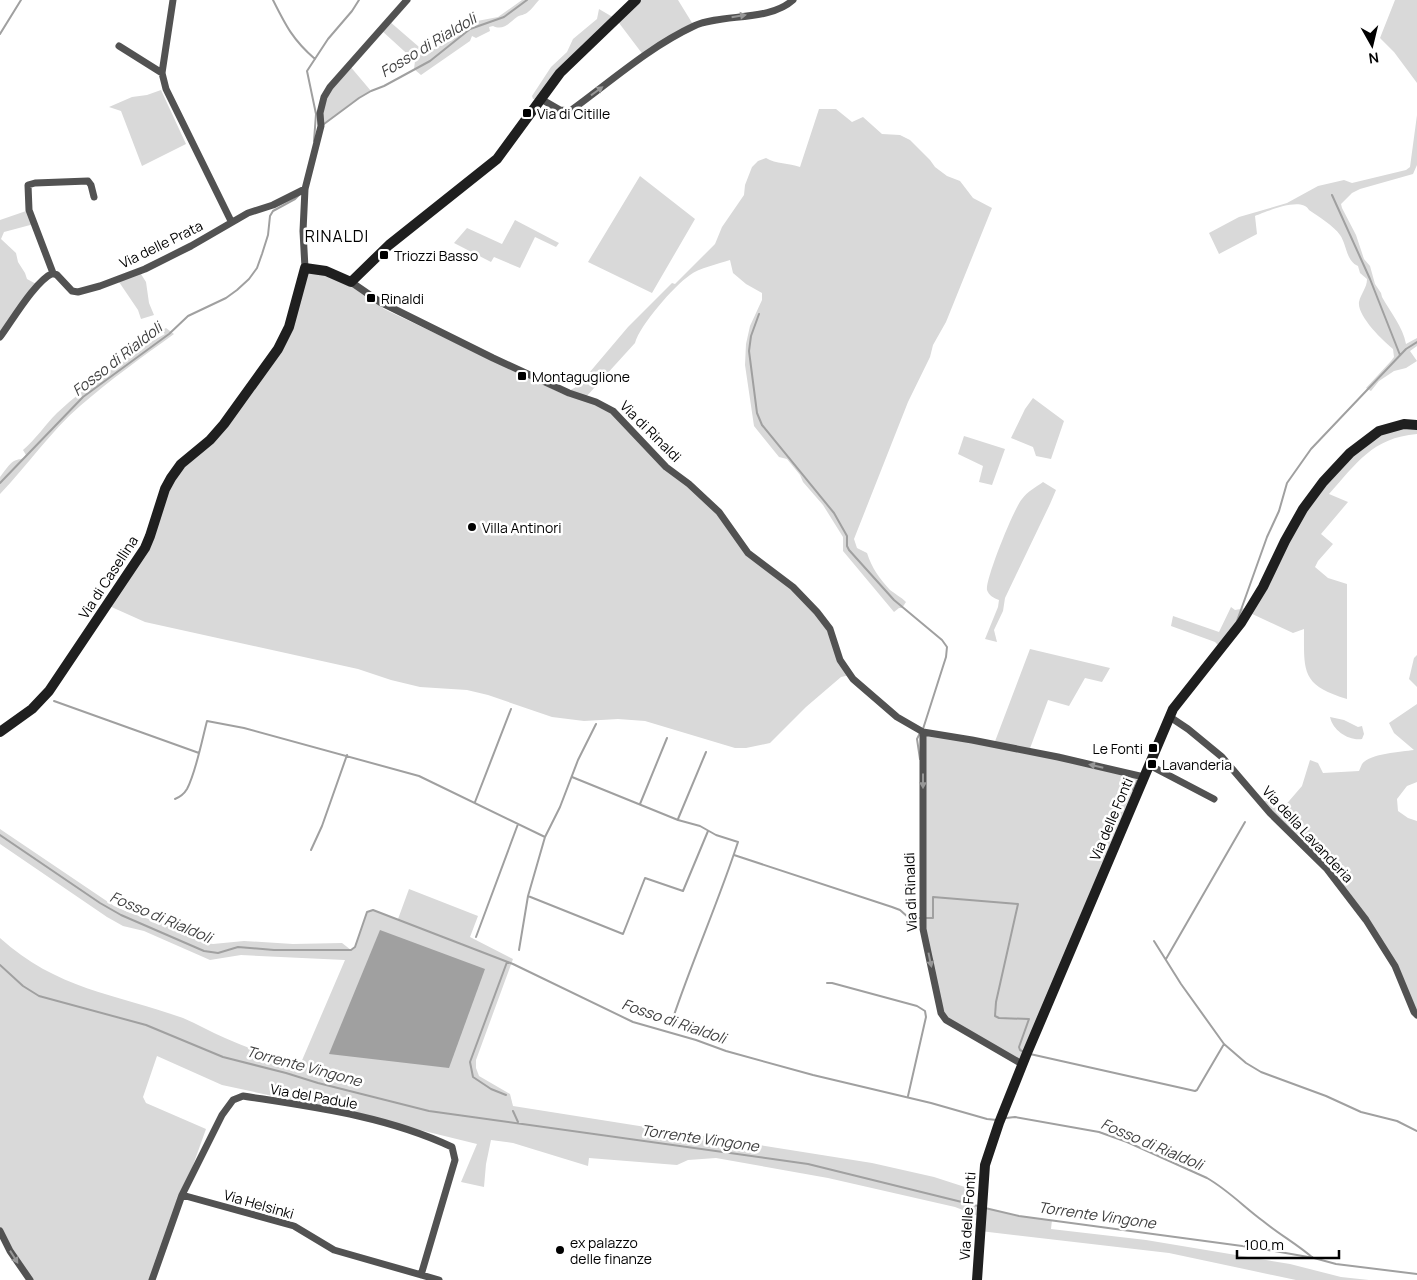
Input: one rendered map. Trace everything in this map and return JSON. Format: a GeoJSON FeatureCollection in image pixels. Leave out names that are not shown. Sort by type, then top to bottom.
{"type":"FeatureCollection","features":[{"type":"Feature","properties":{"kind":"street"},"geometry":{"type":"LineString","coordinates":[[173,0],[162,73],[166,89],[231,221]]}},
{"type":"Feature","properties":{"kind":"street"},"geometry":{"type":"LineString","coordinates":[[305,268],[303,232],[305,189],[321,126],[320,114],[324,97],[330,87],[407,0]]}},
{"type":"Feature","properties":{"kind":"street"},"geometry":{"type":"LineString","coordinates":[[351,282],[389,245],[497,158],[560,73],[636,0]]}},
{"type":"Feature","properties":{"kind":"street"},"geometry":{"type":"LineString","coordinates":[[541,99],[560,110],[570,111],[644,56],[694,26],[711,21],[767,12],[793,0]]}},
{"type":"Feature","properties":{"kind":"street"},"geometry":{"type":"LineString","coordinates":[[119,46],[162,73]]}},
{"type":"Feature","properties":{"kind":"street"},"geometry":{"type":"LineString","coordinates":[[0,337],[38,285],[48,275],[53,273],[29,210],[28,185],[35,183],[88,181],[94,197]]}},
{"type":"Feature","properties":{"kind":"street","name":"Via delle Prata"},"geometry":{"type":"LineString","coordinates":[[53,273],[72,291],[78,292],[100,286],[146,269],[191,246],[231,221],[272,205],[305,189]]}},
{"type":"Feature","properties":{"kind":"street","name":"Via di Rinaldi"},"geometry":{"type":"LineString","coordinates":[[305,268],[326,271],[351,282],[380,302],[570,393],[596,402],[613,411],[666,467],[689,484],[719,512],[748,553],[793,587],[817,612],[830,629],[840,660],[853,679],[897,717],[923,732],[1048,755],[1144,777]]}},
{"type":"Feature","properties":{"kind":"street","name":"Via di Casellina"},"geometry":{"type":"LineString","coordinates":[[0,732],[32,709],[49,691],[145,548],[165,489],[171,478],[181,464],[210,440],[224,424],[278,349],[289,327],[305,268]]}},
{"type":"Feature","properties":{"kind":"street","name":"Via delle Fonti"},"geometry":{"type":"LineString","coordinates":[[977,1280],[985,1165],[999,1123],[1022,1064],[1174,709],[1241,623],[1263,588],[1285,541],[1303,509],[1323,482],[1350,453],[1379,432],[1404,424],[1417,425]]}},
{"type":"Feature","properties":{"kind":"street","name":"Via della Lavanderia"},"geometry":{"type":"LineString","coordinates":[[1170,717],[1222,757],[1270,813],[1326,868],[1366,920],[1395,966],[1414,1012],[1417,1015]]}},
{"type":"Feature","properties":{"kind":"street","name":"Via di Rinaldi"},"geometry":{"type":"LineString","coordinates":[[923,732],[923,929],[941,1013],[946,1020],[1022,1064]]}},
{"type":"Feature","properties":{"kind":"street"},"geometry":{"type":"LineString","coordinates":[[1149,765],[1214,799]]}},
{"type":"Feature","properties":{"kind":"street","name":"Via del Padule"},"geometry":{"type":"LineString","coordinates":[[152,1280],[182,1195],[222,1115],[234,1100],[243,1096],[347,1112],[429,1136],[452,1147],[455,1160],[420,1275]]}},
{"type":"Feature","properties":{"kind":"street","name":"Via Helsinki"},"geometry":{"type":"LineString","coordinates":[[182,1195],[294,1226],[334,1250],[439,1280]]}},
{"type":"Feature","properties":{"kind":"street"},"geometry":{"type":"LineString","coordinates":[[0,1231],[30,1280]]}},
{"type":"Feature","properties":{"kind":"shaded area"},"geometry":{"type":"Polygon","coordinates":[[[522,0],[539,0],[527,13],[517,17],[506,26],[500,28],[489,27],[490,31],[476,38],[472,36],[470,41],[421,75],[414,69],[415,61],[381,30],[389,21],[426,53],[452,40],[472,22],[498,17],[522,0]]]}},
{"type":"Feature","properties":{"kind":"shaded area"},"geometry":{"type":"Polygon","coordinates":[[[636,0],[678,0],[694,26],[644,56],[616,19],[636,0]]]}},
{"type":"Feature","properties":{"kind":"shaded area"},"geometry":{"type":"Polygon","coordinates":[[[1395,0],[1417,0],[1417,83],[1394,52],[1380,38],[1395,0]]]}},
{"type":"Feature","properties":{"kind":"shaded area"},"geometry":{"type":"Polygon","coordinates":[[[599,9],[616,19],[541,99],[533,99],[532,96],[551,67],[567,52],[573,39],[597,19],[599,9]]]}},
{"type":"Feature","properties":{"kind":"shaded area"},"geometry":{"type":"Polygon","coordinates":[[[349,65],[371,91],[351,103],[321,126],[324,97],[349,65]]]}},
{"type":"Feature","properties":{"kind":"shaded area"},"geometry":{"type":"Polygon","coordinates":[[[161,90],[186,144],[142,166],[121,111],[109,107],[132,97],[147,95],[161,90]]]}},
{"type":"Feature","properties":{"kind":"shaded area"},"geometry":{"type":"Polygon","coordinates":[[[819,109],[836,109],[852,122],[863,117],[882,134],[900,135],[910,140],[935,167],[947,176],[960,181],[973,198],[992,208],[946,322],[933,345],[930,357],[908,402],[854,539],[857,548],[867,553],[882,581],[890,590],[906,602],[902,608],[894,612],[843,551],[843,537],[823,505],[803,482],[800,475],[787,459],[779,457],[754,426],[745,365],[746,344],[750,326],[762,300],[762,293],[746,284],[733,273],[730,260],[703,268],[683,280],[650,316],[635,343],[585,398],[613,411],[666,467],[719,512],[740,543],[817,612],[850,675],[841,677],[806,707],[770,743],[746,748],[735,748],[645,721],[618,719],[584,721],[552,717],[488,695],[467,690],[420,687],[358,669],[145,622],[107,605],[133,568],[165,489],[210,440],[278,349],[305,268],[351,282],[384,309],[563,394],[578,386],[628,327],[715,244],[722,227],[744,195],[745,185],[752,167],[758,161],[766,158],[800,167],[819,109]]]}},
{"type":"Feature","properties":{"kind":"shaded area"},"geometry":{"type":"Polygon","coordinates":[[[1417,115],[1417,165],[1413,174],[1360,189],[1352,193],[1341,204],[1356,235],[1364,259],[1370,266],[1375,284],[1399,326],[1406,344],[1417,338],[1417,346],[1410,351],[1417,361],[1406,368],[1394,371],[1379,381],[1371,391],[1366,388],[1394,357],[1393,349],[1366,321],[1359,308],[1359,302],[1367,279],[1351,260],[1340,235],[1334,228],[1305,206],[1299,204],[1283,206],[1255,216],[1257,234],[1219,254],[1209,233],[1239,217],[1287,203],[1318,186],[1344,180],[1352,183],[1406,170],[1410,167],[1417,115]]]}},
{"type":"Feature","properties":{"kind":"shaded area"},"geometry":{"type":"Polygon","coordinates":[[[640,176],[695,219],[652,293],[588,262],[640,176]]]}},
{"type":"Feature","properties":{"kind":"shaded area"},"geometry":{"type":"Polygon","coordinates":[[[29,210],[34,224],[4,232],[1,239],[16,253],[18,262],[27,279],[38,285],[0,337],[0,220],[29,210]]]}},
{"type":"Feature","properties":{"kind":"shaded area"},"geometry":{"type":"Polygon","coordinates":[[[515,220],[559,243],[556,247],[535,237],[520,268],[494,257],[491,262],[454,243],[467,228],[502,244],[515,220]]]}},
{"type":"Feature","properties":{"kind":"shaded area"},"geometry":{"type":"Polygon","coordinates":[[[139,271],[146,282],[149,303],[154,315],[141,319],[138,310],[117,279],[139,271]]]}},
{"type":"Feature","properties":{"kind":"shaded area"},"geometry":{"type":"Polygon","coordinates":[[[166,328],[174,334],[114,378],[69,416],[0,494],[0,477],[12,462],[25,457],[26,455],[23,450],[57,413],[142,347],[165,334],[161,331],[166,328]]]}},
{"type":"Feature","properties":{"kind":"shaded area"},"geometry":{"type":"Polygon","coordinates":[[[1033,398],[1064,421],[1051,459],[1036,456],[1033,447],[1011,438],[1025,409],[1033,398]]]}},
{"type":"Feature","properties":{"kind":"shaded area"},"geometry":{"type":"Polygon","coordinates":[[[1417,425],[1417,434],[1401,436],[1388,441],[1367,454],[1357,462],[1329,494],[1348,502],[1321,534],[1333,544],[1315,567],[1328,578],[1347,584],[1347,699],[1321,688],[1308,675],[1304,656],[1304,629],[1293,633],[1248,612],[1222,649],[1215,642],[1171,626],[1173,616],[1219,632],[1231,607],[1235,610],[1251,607],[1323,482],[1379,431],[1417,425]]]}},
{"type":"Feature","properties":{"kind":"shaded area"},"geometry":{"type":"Polygon","coordinates":[[[964,436],[1005,449],[992,485],[979,482],[983,466],[958,454],[964,436]]]}},
{"type":"Feature","properties":{"kind":"shaded area"},"geometry":{"type":"Polygon","coordinates":[[[1043,482],[1056,490],[1005,598],[1003,611],[994,630],[997,642],[985,639],[999,600],[990,595],[987,590],[995,559],[1018,505],[1026,494],[1043,482]]]}},
{"type":"Feature","properties":{"kind":"shaded area"},"geometry":{"type":"Polygon","coordinates":[[[1030,649],[1110,668],[1102,682],[1085,678],[1069,706],[1048,700],[1029,751],[1144,777],[1022,1064],[946,1020],[923,929],[923,732],[994,744],[1030,649]]]}},
{"type":"Feature","properties":{"kind":"shaded area"},"geometry":{"type":"Polygon","coordinates":[[[1417,655],[1417,687],[1409,679],[1414,658],[1417,655]]]}},
{"type":"Feature","properties":{"kind":"shaded area"},"geometry":{"type":"Polygon","coordinates":[[[1417,704],[1417,782],[1407,786],[1397,799],[1398,811],[1408,818],[1417,821],[1417,1015],[1395,966],[1327,869],[1261,803],[1275,796],[1283,808],[1302,786],[1310,760],[1318,763],[1323,773],[1359,771],[1362,764],[1372,757],[1414,750],[1394,733],[1389,723],[1417,704]]]}},
{"type":"Feature","properties":{"kind":"shaded area"},"geometry":{"type":"Polygon","coordinates":[[[1330,717],[1344,720],[1358,727],[1362,726],[1364,734],[1362,739],[1347,737],[1342,734],[1334,727],[1330,717]]]}},
{"type":"Feature","properties":{"kind":"shaded area"},"geometry":{"type":"Polygon","coordinates":[[[0,829],[114,906],[164,924],[205,943],[244,941],[293,944],[342,943],[351,950],[355,947],[367,912],[373,910],[398,919],[409,889],[478,916],[470,937],[513,959],[476,1060],[476,1068],[479,1076],[510,1094],[513,1106],[872,1163],[934,1177],[968,1188],[969,1204],[1019,1216],[1052,1220],[1051,1229],[1146,1240],[1290,1264],[1341,1277],[1369,1280],[1296,1280],[1169,1253],[980,1231],[981,1217],[955,1207],[828,1178],[716,1158],[688,1160],[677,1165],[589,1158],[588,1166],[513,1143],[491,1140],[484,1187],[461,1182],[477,1144],[347,1112],[222,1085],[157,1056],[143,1097],[146,1103],[206,1129],[152,1280],[30,1280],[0,1238],[0,938],[21,955],[43,969],[65,979],[110,996],[183,1018],[243,1046],[300,1065],[345,960],[241,955],[210,960],[144,931],[123,926],[107,917],[0,844],[0,829]]]}},
{"type":"Feature","properties":{"kind":"shaded area"},"geometry":{"type":"Polygon","coordinates":[[[380,930],[485,969],[449,1068],[329,1054],[380,930]]]}},
{"type":"Feature","properties":{"kind":"waterway"},"geometry":{"type":"LineString","coordinates":[[0,34],[21,0]]}},
{"type":"Feature","properties":{"kind":"waterway"},"geometry":{"type":"LineString","coordinates":[[273,0],[291,32],[315,59]]}},
{"type":"Feature","properties":{"kind":"waterway"},"geometry":{"type":"LineString","coordinates":[[314,141],[316,114],[307,71],[328,39],[359,0]]}},
{"type":"Feature","properties":{"kind":"waterway","name":"Fosso di Rialdoli"},"geometry":{"type":"LineString","coordinates":[[324,124],[359,98],[430,61],[470,29],[504,17],[527,0]]}},
{"type":"Feature","properties":{"kind":"waterway","name":"Fosso di Rialdoli"},"geometry":{"type":"LineString","coordinates":[[0,483],[83,397],[169,334],[188,316],[226,298],[249,279],[257,268],[262,254],[268,235],[270,216],[273,211],[295,199],[300,194]]}},
{"type":"Feature","properties":{"kind":"waterway"},"geometry":{"type":"LineString","coordinates":[[1332,195],[1370,279],[1400,355]]}},
{"type":"Feature","properties":{"kind":"waterway"},"geometry":{"type":"LineString","coordinates":[[759,314],[751,336],[749,351],[757,413],[762,425],[834,513],[847,536],[849,550],[894,600],[942,640],[947,647],[946,657],[923,729]]}},
{"type":"Feature","properties":{"kind":"waterway"},"geometry":{"type":"LineString","coordinates":[[1237,621],[1267,537],[1279,511],[1287,483],[1311,449],[1406,349],[1417,342]]}},
{"type":"Feature","properties":{"kind":"waterway"},"geometry":{"type":"LineString","coordinates":[[54,701],[199,753]]}},
{"type":"Feature","properties":{"kind":"waterway"},"geometry":{"type":"LineString","coordinates":[[475,802],[511,709]]}},
{"type":"Feature","properties":{"kind":"waterway"},"geometry":{"type":"LineString","coordinates":[[175,799],[185,792],[190,782],[207,721],[244,728],[419,776],[545,837]]}},
{"type":"Feature","properties":{"kind":"waterway"},"geometry":{"type":"LineString","coordinates":[[519,950],[528,896],[545,837],[560,807],[578,760],[596,724]]}},
{"type":"Feature","properties":{"kind":"waterway"},"geometry":{"type":"LineString","coordinates":[[920,733],[917,739],[920,759]]}},
{"type":"Feature","properties":{"kind":"waterway"},"geometry":{"type":"LineString","coordinates":[[640,804],[667,738]]}},
{"type":"Feature","properties":{"kind":"waterway"},"geometry":{"type":"LineString","coordinates":[[678,819],[706,752]]}},
{"type":"Feature","properties":{"kind":"waterway"},"geometry":{"type":"LineString","coordinates":[[311,850],[322,826],[347,755]]}},
{"type":"Feature","properties":{"kind":"waterway"},"geometry":{"type":"LineString","coordinates":[[572,777],[678,820],[700,826],[716,835],[738,842],[672,1021]]}},
{"type":"Feature","properties":{"kind":"waterway"},"geometry":{"type":"LineString","coordinates":[[1133,790],[1137,781]]}},
{"type":"Feature","properties":{"kind":"waterway"},"geometry":{"type":"LineString","coordinates":[[1166,959],[1245,822]]}},
{"type":"Feature","properties":{"kind":"waterway"},"geometry":{"type":"LineString","coordinates":[[476,937],[518,824]]}},
{"type":"Feature","properties":{"kind":"waterway"},"geometry":{"type":"LineString","coordinates":[[528,896],[623,934],[645,878],[683,891],[708,831]]}},
{"type":"Feature","properties":{"kind":"waterway","name":"Fosso di Rialdoli"},"geometry":{"type":"LineString","coordinates":[[0,835],[100,903],[121,915],[204,951],[218,953],[238,947],[274,950],[351,950],[355,947],[367,912],[373,910],[513,964],[633,1022],[696,1040],[726,1051],[813,1075],[997,1120]]}},
{"type":"Feature","properties":{"kind":"waterway"},"geometry":{"type":"LineString","coordinates":[[734,855],[892,907],[900,910],[909,918],[933,918],[933,897],[1018,904],[996,1002],[995,1016],[999,1018],[1029,1019],[1019,1047],[1024,1052]]}},
{"type":"Feature","properties":{"kind":"waterway"},"geometry":{"type":"LineString","coordinates":[[1154,941],[1181,984],[1224,1044],[1246,1063],[1261,1072],[1326,1096],[1361,1112],[1397,1121],[1417,1131]]}},
{"type":"Feature","properties":{"kind":"waterway"},"geometry":{"type":"LineString","coordinates":[[506,1095],[491,1089],[473,1077],[470,1062],[507,962]]}},
{"type":"Feature","properties":{"kind":"waterway","name":"Torrente Vingone"},"geometry":{"type":"LineString","coordinates":[[0,965],[23,986],[39,996],[146,1025],[223,1057],[429,1111],[808,1164],[978,1206]]}},
{"type":"Feature","properties":{"kind":"waterway"},"geometry":{"type":"LineString","coordinates":[[827,983],[917,1006],[925,1011],[926,1017],[908,1096]]}},
{"type":"Feature","properties":{"kind":"waterway"},"geometry":{"type":"LineString","coordinates":[[1030,1054],[1195,1091],[1224,1044]]}},
{"type":"Feature","properties":{"kind":"waterway"},"geometry":{"type":"LineString","coordinates":[[513,1111],[518,1122]]}},
{"type":"Feature","properties":{"kind":"waterway","name":"Fosso di Rialdoli"},"geometry":{"type":"LineString","coordinates":[[1006,1118],[1015,1117],[1099,1132],[1127,1142],[1207,1178],[1313,1258]]}},
{"type":"Feature","properties":{"kind":"waterway","name":"Torrente Vingone"},"geometry":{"type":"LineString","coordinates":[[985,1208],[1019,1216],[1257,1248],[1314,1258],[1336,1264],[1417,1274]]}},
{"type":"Feature","properties":{"kind":"place","name":"Via di Citille"},"geometry":{"type":"Point","coordinates":[527,113]}},
{"type":"Feature","properties":{"kind":"place","name":"Triozzi Basso"},"geometry":{"type":"Point","coordinates":[384,255]}},
{"type":"Feature","properties":{"kind":"place","name":"Rinaldi"},"geometry":{"type":"Point","coordinates":[371,298]}},
{"type":"Feature","properties":{"kind":"place","name":"Montaguglione"},"geometry":{"type":"Point","coordinates":[522,376]}},
{"type":"Feature","properties":{"kind":"place","name":"Villa Antinori"},"geometry":{"type":"Point","coordinates":[472,527]}},
{"type":"Feature","properties":{"kind":"place","name":"Le Fonti"},"geometry":{"type":"Point","coordinates":[1153,748]}},
{"type":"Feature","properties":{"kind":"place","name":"Lavanderia"},"geometry":{"type":"Point","coordinates":[1152,764]}},
{"type":"Feature","properties":{"kind":"place","name":"ex palazzo delle finanze"},"geometry":{"type":"Point","coordinates":[560,1250]}},
{"type":"Feature","properties":{"kind":"district","name":"RINALDI"},"geometry":{"type":"Point","coordinates":[337,236]}}]}
